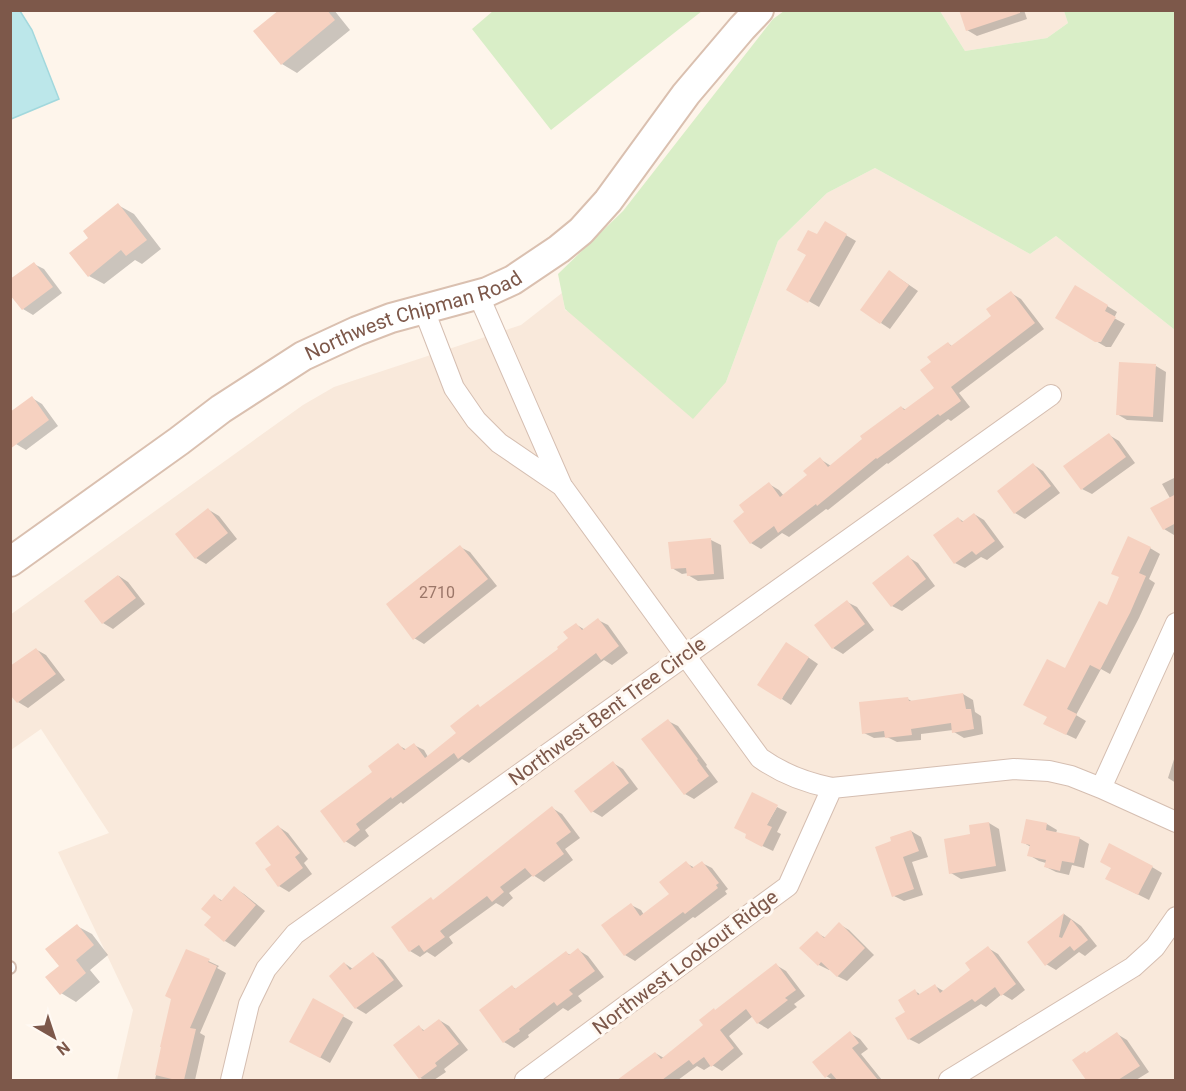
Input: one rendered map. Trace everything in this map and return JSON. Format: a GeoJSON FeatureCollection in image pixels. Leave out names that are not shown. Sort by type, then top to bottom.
{"type":"FeatureCollection","features":[{"type":"Feature","properties":{"kind":"main road","name":"Northwest Chipman Road"},"geometry":{"type":"LineString","coordinates":[[10,562],[221,409],[303,356],[391,318],[487,292],[513,280],[552,254],[581,231],[608,201],[686,94],[759,10]]}},
{"type":"Feature","properties":{"kind":"street"},"geometry":{"type":"LineString","coordinates":[[478,294],[562,486],[760,758],[774,768],[832,788],[1014,769],[1049,771],[1071,776],[1101,788],[1176,822]]}},
{"type":"Feature","properties":{"kind":"street"},"geometry":{"type":"LineString","coordinates":[[424,310],[454,388],[476,420],[498,443],[562,486]]}},
{"type":"Feature","properties":{"kind":"street","name":"Northwest Bent Tree Circle"},"geometry":{"type":"LineString","coordinates":[[231,1080],[249,1004],[266,969],[295,934],[1051,394]]}},
{"type":"Feature","properties":{"kind":"street"},"geometry":{"type":"LineString","coordinates":[[1101,788],[1176,623]]}},
{"type":"Feature","properties":{"kind":"street","name":"Northwest Lookout Ridge"},"geometry":{"type":"LineString","coordinates":[[525,1080],[788,886],[832,788]]}},
{"type":"Feature","properties":{"kind":"street"},"geometry":{"type":"LineString","coordinates":[[949,1080],[1133,967],[1155,947],[1176,917]]}},
{"type":"Feature","properties":{"kind":"shaded area"},"geometry":{"type":"Polygon","coordinates":[[[940,11],[1064,11],[1068,23],[1047,38],[965,51],[940,11]]]}},
{"type":"Feature","properties":{"kind":"shaded area"},"geometry":{"type":"Polygon","coordinates":[[[875,168],[1030,254],[1056,236],[1175,330],[1175,1080],[117,1080],[133,1010],[58,852],[109,833],[41,729],[11,750],[10,615],[303,405],[334,387],[521,325],[562,293],[565,310],[726,382],[778,241],[827,193],[875,168]]]}},
{"type":"Feature","properties":{"kind":"green space"},"geometry":{"type":"Polygon","coordinates":[[[493,11],[702,11],[551,130],[472,29],[493,11]]]}},
{"type":"Feature","properties":{"kind":"green space"},"geometry":{"type":"Polygon","coordinates":[[[784,11],[940,11],[965,51],[1047,38],[1068,23],[1064,11],[1175,11],[1175,330],[1056,236],[1030,254],[875,168],[827,193],[778,241],[726,382],[693,419],[565,309],[558,274],[623,211],[773,19],[784,11]]]}},
{"type":"Feature","properties":{"kind":"water"},"geometry":{"type":"Polygon","coordinates":[[[11,10],[20,11],[32,30],[59,99],[11,119],[11,10]]]}},
{"type":"Feature","properties":{"kind":"building"},"geometry":{"type":"Polygon","coordinates":[[[279,10],[327,10],[335,20],[281,65],[253,31],[279,10]]]}},
{"type":"Feature","properties":{"kind":"building"},"geometry":{"type":"Polygon","coordinates":[[[959,10],[1020,10],[1020,13],[966,31],[959,10]]]}},
{"type":"Feature","properties":{"kind":"building"},"geometry":{"type":"Polygon","coordinates":[[[118,203],[147,240],[126,256],[121,250],[88,277],[69,253],[88,238],[83,231],[118,203]]]}},
{"type":"Feature","properties":{"kind":"building"},"geometry":{"type":"Polygon","coordinates":[[[825,221],[847,234],[808,303],[786,290],[806,255],[797,250],[808,230],[817,234],[825,221]]]}},
{"type":"Feature","properties":{"kind":"building"},"geometry":{"type":"Polygon","coordinates":[[[34,262],[53,287],[22,310],[10,295],[10,279],[34,262]]]}},
{"type":"Feature","properties":{"kind":"building"},"geometry":{"type":"Polygon","coordinates":[[[889,270],[909,285],[880,324],[860,310],[889,270]]]}},
{"type":"Feature","properties":{"kind":"building"},"geometry":{"type":"Polygon","coordinates":[[[1075,285],[1108,305],[1105,311],[1116,317],[1101,342],[1095,342],[1055,318],[1075,285]]]}},
{"type":"Feature","properties":{"kind":"building"},"geometry":{"type":"Polygon","coordinates":[[[1011,291],[1035,323],[951,387],[961,401],[940,416],[938,414],[876,458],[817,506],[816,504],[778,533],[774,526],[750,544],[733,521],[744,512],[739,505],[769,482],[780,497],[807,475],[803,471],[820,457],[828,467],[862,439],[860,436],[901,406],[904,410],[934,388],[920,370],[931,362],[927,357],[948,342],[951,346],[991,316],[986,309],[1011,291]]]}},
{"type":"Feature","properties":{"kind":"building"},"geometry":{"type":"Polygon","coordinates":[[[1119,362],[1156,364],[1153,417],[1116,415],[1119,362]]]}},
{"type":"Feature","properties":{"kind":"building"},"geometry":{"type":"Polygon","coordinates":[[[32,396],[49,420],[10,449],[10,412],[32,396]]]}},
{"type":"Feature","properties":{"kind":"building"},"geometry":{"type":"Polygon","coordinates":[[[1109,433],[1126,457],[1081,490],[1063,466],[1109,433]]]}},
{"type":"Feature","properties":{"kind":"building"},"geometry":{"type":"Polygon","coordinates":[[[1033,463],[1051,486],[1014,514],[997,491],[1033,463]]]}},
{"type":"Feature","properties":{"kind":"building"},"geometry":{"type":"Polygon","coordinates":[[[1176,494],[1176,523],[1163,530],[1150,508],[1176,494]]]}},
{"type":"Feature","properties":{"kind":"building"},"geometry":{"type":"Polygon","coordinates":[[[208,508],[228,533],[195,559],[175,534],[208,508]]]}},
{"type":"Feature","properties":{"kind":"building"},"geometry":{"type":"Polygon","coordinates":[[[974,513],[995,541],[976,555],[972,551],[954,564],[933,535],[958,517],[962,522],[974,513]]]}},
{"type":"Feature","properties":{"kind":"building"},"geometry":{"type":"Polygon","coordinates":[[[1128,536],[1151,547],[1139,573],[1146,576],[1130,613],[1100,670],[1090,665],[1067,709],[1077,714],[1066,735],[1043,724],[1047,717],[1023,705],[1047,659],[1065,668],[1099,601],[1107,605],[1119,577],[1111,574],[1128,536]]]}},
{"type":"Feature","properties":{"kind":"building"},"geometry":{"type":"Polygon","coordinates":[[[711,538],[714,574],[687,576],[686,568],[671,569],[668,542],[711,538]]]}},
{"type":"Feature","properties":{"kind":"building"},"geometry":{"type":"Polygon","coordinates":[[[460,545],[488,579],[413,640],[386,604],[460,545]]]}},
{"type":"Feature","properties":{"kind":"building"},"geometry":{"type":"Polygon","coordinates":[[[908,555],[926,579],[891,607],[872,583],[908,555]]]}},
{"type":"Feature","properties":{"kind":"building"},"geometry":{"type":"Polygon","coordinates":[[[118,575],[136,598],[102,624],[84,601],[118,575]]]}},
{"type":"Feature","properties":{"kind":"building"},"geometry":{"type":"Polygon","coordinates":[[[847,600],[865,624],[832,649],[814,625],[847,600]]]}},
{"type":"Feature","properties":{"kind":"building"},"geometry":{"type":"Polygon","coordinates":[[[598,618],[619,646],[601,660],[596,653],[458,759],[454,753],[392,799],[391,797],[356,824],[360,830],[344,843],[320,811],[372,772],[368,766],[398,743],[404,750],[414,743],[425,758],[456,733],[450,726],[478,704],[480,707],[558,649],[557,647],[568,638],[563,632],[576,623],[582,630],[598,618]]]}},
{"type":"Feature","properties":{"kind":"building"},"geometry":{"type":"Polygon","coordinates":[[[786,642],[809,657],[781,700],[757,685],[786,642]]]}},
{"type":"Feature","properties":{"kind":"building"},"geometry":{"type":"Polygon","coordinates":[[[36,648],[56,674],[17,703],[10,695],[10,666],[36,648]]]}},
{"type":"Feature","properties":{"kind":"building"},"geometry":{"type":"Polygon","coordinates":[[[963,693],[966,709],[971,709],[974,729],[952,733],[951,723],[911,729],[912,735],[885,738],[884,731],[862,734],[859,702],[908,697],[909,701],[963,693]]]}},
{"type":"Feature","properties":{"kind":"building"},"geometry":{"type":"Polygon","coordinates":[[[668,719],[709,776],[684,795],[641,739],[668,719]]]}},
{"type":"Feature","properties":{"kind":"building"},"geometry":{"type":"Polygon","coordinates":[[[613,761],[629,783],[591,813],[574,791],[613,761]]]}},
{"type":"Feature","properties":{"kind":"building"},"geometry":{"type":"Polygon","coordinates":[[[752,792],[778,805],[767,825],[772,827],[762,847],[745,838],[746,834],[734,828],[752,792]]]}},
{"type":"Feature","properties":{"kind":"building"},"geometry":{"type":"Polygon","coordinates":[[[552,806],[571,832],[556,843],[564,854],[533,877],[525,868],[500,887],[504,892],[492,902],[487,896],[440,931],[445,937],[424,952],[419,945],[409,952],[391,927],[431,897],[433,900],[552,806]]]}},
{"type":"Feature","properties":{"kind":"building"},"geometry":{"type":"Polygon","coordinates":[[[1026,819],[1047,823],[1046,830],[1080,837],[1074,863],[1062,861],[1060,871],[1044,867],[1046,860],[1027,856],[1030,845],[1021,843],[1026,819]]]}},
{"type":"Feature","properties":{"kind":"building"},"geometry":{"type":"Polygon","coordinates":[[[989,822],[996,866],[949,874],[944,839],[970,834],[969,825],[989,822]]]}},
{"type":"Feature","properties":{"kind":"building"},"geometry":{"type":"Polygon","coordinates":[[[278,825],[300,853],[295,857],[303,868],[278,887],[265,869],[271,865],[255,843],[278,825]]]}},
{"type":"Feature","properties":{"kind":"building"},"geometry":{"type":"Polygon","coordinates":[[[911,830],[919,851],[903,857],[914,889],[892,897],[875,847],[891,841],[890,837],[911,830]]]}},
{"type":"Feature","properties":{"kind":"building"},"geometry":{"type":"Polygon","coordinates":[[[1109,843],[1153,866],[1138,895],[1105,879],[1111,868],[1100,862],[1109,843]]]}},
{"type":"Feature","properties":{"kind":"building"},"geometry":{"type":"Polygon","coordinates":[[[686,861],[692,868],[702,861],[719,883],[716,885],[718,888],[624,956],[601,925],[631,903],[640,916],[669,894],[659,882],[686,861]]]}},
{"type":"Feature","properties":{"kind":"building"},"geometry":{"type":"Polygon","coordinates":[[[234,886],[256,905],[224,942],[204,925],[211,917],[201,909],[214,894],[221,901],[234,886]]]}},
{"type":"Feature","properties":{"kind":"building"},"geometry":{"type":"Polygon","coordinates":[[[1064,913],[1059,937],[1062,938],[1071,919],[1088,940],[1074,951],[1070,946],[1045,966],[1027,942],[1064,913]]]}},
{"type":"Feature","properties":{"kind":"building"},"geometry":{"type":"Polygon","coordinates":[[[839,922],[865,948],[837,977],[821,962],[818,966],[799,948],[817,931],[824,938],[839,922]]]}},
{"type":"Feature","properties":{"kind":"building"},"geometry":{"type":"Polygon","coordinates":[[[77,924],[94,945],[76,960],[86,973],[60,995],[45,977],[59,966],[45,949],[77,924]]]}},
{"type":"Feature","properties":{"kind":"building"},"geometry":{"type":"Polygon","coordinates":[[[988,946],[1016,984],[1001,996],[995,987],[975,1002],[972,999],[908,1040],[895,1018],[905,1012],[898,1000],[915,989],[918,995],[935,984],[940,993],[970,970],[965,963],[988,946]]]}},
{"type":"Feature","properties":{"kind":"building"},"geometry":{"type":"Polygon","coordinates":[[[578,948],[595,971],[569,990],[573,994],[557,1006],[554,1002],[503,1043],[479,1010],[512,985],[515,989],[566,951],[569,955],[578,948]]]}},
{"type":"Feature","properties":{"kind":"building"},"geometry":{"type":"Polygon","coordinates":[[[186,949],[210,959],[208,962],[217,966],[190,1028],[196,1029],[184,1080],[176,1080],[155,1075],[171,999],[165,996],[186,949]]]}},
{"type":"Feature","properties":{"kind":"building"},"geometry":{"type":"Polygon","coordinates":[[[373,952],[394,980],[355,1009],[329,976],[344,962],[350,970],[373,952]]]}},
{"type":"Feature","properties":{"kind":"building"},"geometry":{"type":"Polygon","coordinates":[[[776,963],[796,990],[785,998],[788,1000],[757,1024],[746,1009],[720,1030],[734,1048],[711,1067],[704,1057],[693,1065],[689,1060],[662,1080],[617,1080],[655,1052],[661,1059],[703,1025],[699,1020],[776,963]]]}},
{"type":"Feature","properties":{"kind":"building"},"geometry":{"type":"Polygon","coordinates":[[[313,998],[344,1015],[320,1058],[289,1042],[313,998]]]}},
{"type":"Feature","properties":{"kind":"building"},"geometry":{"type":"Polygon","coordinates":[[[439,1019],[459,1044],[435,1063],[437,1066],[419,1079],[393,1045],[419,1025],[423,1031],[439,1019]]]}},
{"type":"Feature","properties":{"kind":"building"},"geometry":{"type":"Polygon","coordinates":[[[850,1031],[859,1043],[852,1048],[878,1080],[837,1080],[831,1073],[825,1078],[812,1062],[850,1031]]]}},
{"type":"Feature","properties":{"kind":"building"},"geometry":{"type":"Polygon","coordinates":[[[1117,1032],[1140,1066],[1118,1080],[1086,1080],[1072,1060],[1117,1032]]]}}]}
